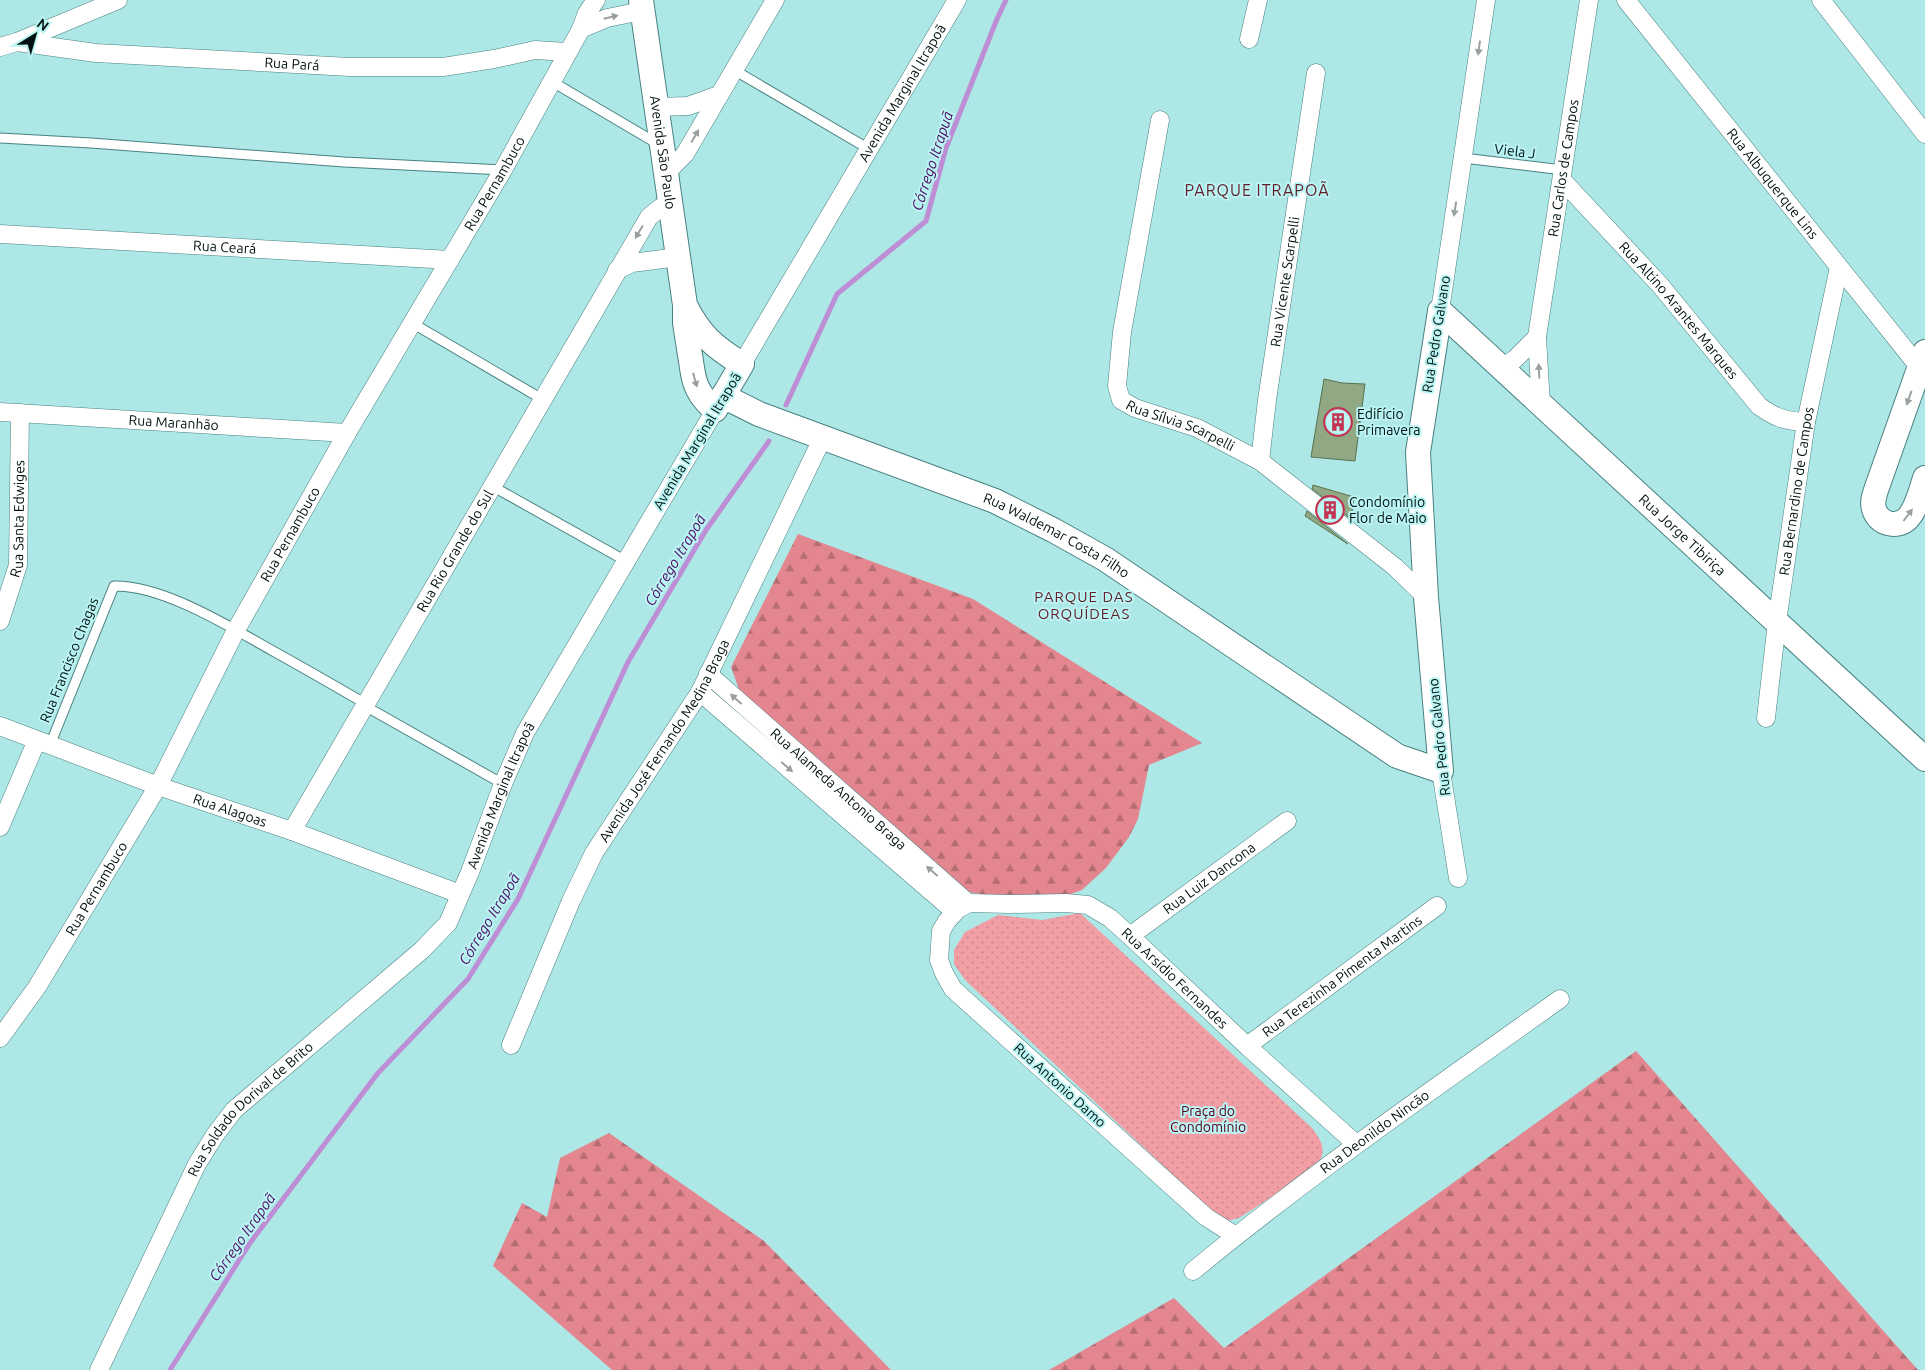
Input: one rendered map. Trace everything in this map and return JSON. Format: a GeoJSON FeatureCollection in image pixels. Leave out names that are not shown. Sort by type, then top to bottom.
{"type":"FeatureCollection","features":[{"type":"Feature","properties":{"kind":"main road","name":"Avenida São Paulo"},"geometry":{"type":"LineString","coordinates":[[642,6],[685,305],[685,323],[694,382],[703,400],[719,403]]}},
{"type":"Feature","properties":{"kind":"main road","name":"Avenida São Paulo"},"geometry":{"type":"LineString","coordinates":[[685,305],[693,321],[713,346],[742,364]]}},
{"type":"Feature","properties":{"kind":"main road","name":"Rua Jorge Tibiriça"},"geometry":{"type":"LineString","coordinates":[[1440,311],[1925,759]]}},
{"type":"Feature","properties":{"kind":"main road","name":"Rua Pedro Galvano"},"geometry":{"type":"LineString","coordinates":[[1440,311],[1418,452],[1426,597],[1441,771]]}},
{"type":"Feature","properties":{"kind":"main road"},"geometry":{"type":"LineString","coordinates":[[1922,359],[1872,502],[1874,511],[1880,519],[1895,524],[1904,522],[1910,516],[1925,478]]}},
{"type":"Feature","properties":{"kind":"main road","name":"Avenida Marginal Itrapoã"},"geometry":{"type":"LineString","coordinates":[[719,403],[742,364]]}},
{"type":"Feature","properties":{"kind":"main road","name":"Rua Waldemar Costa Filho"},"geometry":{"type":"LineString","coordinates":[[719,403],[759,414],[824,437],[995,501],[1053,530],[1104,559],[1397,756],[1441,771]]}},
{"type":"Feature","properties":{"kind":"street"},"geometry":{"type":"LineString","coordinates":[[8,44],[118,0]]}},
{"type":"Feature","properties":{"kind":"street","name":"Rua Pernambuco"},"geometry":{"type":"LineString","coordinates":[[0,1038],[37,987],[158,786],[236,630],[348,433],[503,170],[587,13],[596,0]]}},
{"type":"Feature","properties":{"kind":"street"},"geometry":{"type":"LineString","coordinates":[[666,173],[685,154],[775,0]]}},
{"type":"Feature","properties":{"kind":"street","name":"Avenida Marginal Itrapoã"},"geometry":{"type":"LineString","coordinates":[[742,364],[957,0]]}},
{"type":"Feature","properties":{"kind":"street"},"geometry":{"type":"LineString","coordinates":[[1249,39],[1258,0]]}},
{"type":"Feature","properties":{"kind":"street","name":"Rua Pedro Galvano"},"geometry":{"type":"LineString","coordinates":[[1440,311],[1486,0]]}},
{"type":"Feature","properties":{"kind":"street","name":"Rua Carlos de Campos"},"geometry":{"type":"LineString","coordinates":[[1541,405],[1537,337],[1589,0]]}},
{"type":"Feature","properties":{"kind":"street","name":"Rua Albuquerque Lins"},"geometry":{"type":"LineString","coordinates":[[1626,0],[1840,266],[1922,359]]}},
{"type":"Feature","properties":{"kind":"street"},"geometry":{"type":"LineString","coordinates":[[1821,0],[1925,134]]}},
{"type":"Feature","properties":{"kind":"street"},"geometry":{"type":"LineString","coordinates":[[580,29],[642,6]]}},
{"type":"Feature","properties":{"kind":"street","name":"Rua Pará"},"geometry":{"type":"LineString","coordinates":[[8,44],[96,54],[350,67],[443,68],[535,50],[567,52]]}},
{"type":"Feature","properties":{"kind":"street","name":"Rua Vicente Scarpelli"},"geometry":{"type":"LineString","coordinates":[[1260,461],[1267,400],[1316,72]]}},
{"type":"Feature","properties":{"kind":"street"},"geometry":{"type":"LineString","coordinates":[[656,107],[688,106],[719,95]]}},
{"type":"Feature","properties":{"kind":"street","name":"Rua Sílvia Scarpelli"},"geometry":{"type":"LineString","coordinates":[[1160,120],[1122,332],[1117,386],[1121,400],[1135,408],[1197,428],[1260,461],[1395,567],[1426,597]]}},
{"type":"Feature","properties":{"kind":"street","name":"Rua Altino Arantes Marques"},"geometry":{"type":"LineString","coordinates":[[1563,175],[1660,285],[1759,406],[1776,417],[1788,421],[1806,422]]}},
{"type":"Feature","properties":{"kind":"street","name":"Rua Rio Grande do Sul"},"geometry":{"type":"LineString","coordinates":[[292,831],[617,270],[649,217],[670,203]]}},
{"type":"Feature","properties":{"kind":"street","name":"Rua Ceará"},"geometry":{"type":"LineString","coordinates":[[0,234],[450,260]]}},
{"type":"Feature","properties":{"kind":"street"},"geometry":{"type":"LineString","coordinates":[[617,270],[632,264],[678,257]]}},
{"type":"Feature","properties":{"kind":"street","name":"Rua Bernardino de Campos"},"geometry":{"type":"LineString","coordinates":[[1766,718],[1777,622],[1806,422],[1840,266]]}},
{"type":"Feature","properties":{"kind":"street"},"geometry":{"type":"LineString","coordinates":[[1502,368],[1515,359],[1537,337]]}},
{"type":"Feature","properties":{"kind":"street","name":"Avenida Marginal Itrapoã"},"geometry":{"type":"LineString","coordinates":[[460,894],[502,784],[525,733],[719,403]]}},
{"type":"Feature","properties":{"kind":"street","name":"Rua Maranhão"},"geometry":{"type":"LineString","coordinates":[[0,412],[348,433]]}},
{"type":"Feature","properties":{"kind":"street","name":"Rua Santa Edwiges"},"geometry":{"type":"LineString","coordinates":[[0,621],[18,565],[20,413]]}},
{"type":"Feature","properties":{"kind":"street","name":"Avenida José Fernando Medina Braga"},"geometry":{"type":"LineString","coordinates":[[511,1045],[571,901],[594,853],[700,692],[824,437]]}},
{"type":"Feature","properties":{"kind":"street"},"geometry":{"type":"LineString","coordinates":[[1395,567],[1424,562]]}},
{"type":"Feature","properties":{"kind":"street","name":"Rua Alameda Antonio Braga"},"geometry":{"type":"LineString","coordinates":[[708,674],[960,908]]}},
{"type":"Feature","properties":{"kind":"street","name":"Rua Alameda Antonio Braga"},"geometry":{"type":"LineString","coordinates":[[700,692],[960,908]]}},
{"type":"Feature","properties":{"kind":"street","name":"Rua Alagoas"},"geometry":{"type":"LineString","coordinates":[[0,726],[158,786],[292,831],[460,894]]}},
{"type":"Feature","properties":{"kind":"street"},"geometry":{"type":"LineString","coordinates":[[0,827],[43,742]]}},
{"type":"Feature","properties":{"kind":"street","name":"Rua Pedro Galvano"},"geometry":{"type":"LineString","coordinates":[[1441,771],[1458,878]]}},
{"type":"Feature","properties":{"kind":"street","name":"Rua Luiz Dancona"},"geometry":{"type":"LineString","coordinates":[[1130,936],[1287,821]]}},
{"type":"Feature","properties":{"kind":"street","name":"Rua Soldado Dorival de Brito"},"geometry":{"type":"LineString","coordinates":[[99,1370],[197,1164],[215,1135],[234,1110],[422,950],[448,924],[460,894]]}},
{"type":"Feature","properties":{"kind":"street","name":"Rua Arsídio Fernandes"},"geometry":{"type":"LineString","coordinates":[[960,908],[1066,903],[1088,905],[1110,918],[1247,1046],[1356,1144]]}},
{"type":"Feature","properties":{"kind":"street","name":"Rua Terezinha Pimenta Martins"},"geometry":{"type":"LineString","coordinates":[[1247,1046],[1437,906]]}},
{"type":"Feature","properties":{"kind":"street","name":"Rua Antonio Damo"},"geometry":{"type":"LineString","coordinates":[[960,908],[941,931],[939,960],[953,989],[1206,1217],[1236,1236]]}},
{"type":"Feature","properties":{"kind":"street","name":"Rua Deonildo Nincão"},"geometry":{"type":"LineString","coordinates":[[1193,1271],[1356,1144],[1560,999]]}},
{"type":"Feature","properties":{"kind":"lane"},"geometry":{"type":"LineString","coordinates":[[734,70],[869,148]]}},
{"type":"Feature","properties":{"kind":"lane"},"geometry":{"type":"LineString","coordinates":[[551,81],[662,146]]}},
{"type":"Feature","properties":{"kind":"lane"},"geometry":{"type":"LineString","coordinates":[[0,138],[344,162],[503,170]]}},
{"type":"Feature","properties":{"kind":"lane","name":"Viela J"},"geometry":{"type":"LineString","coordinates":[[1463,158],[1563,175]]}},
{"type":"Feature","properties":{"kind":"lane"},"geometry":{"type":"LineString","coordinates":[[412,324],[542,399]]}},
{"type":"Feature","properties":{"kind":"lane"},"geometry":{"type":"LineString","coordinates":[[492,486],[626,561]]}},
{"type":"Feature","properties":{"kind":"lane","name":"Rua Francisco Chagas"},"geometry":{"type":"LineString","coordinates":[[43,742],[114,586],[147,589],[188,606],[236,630]]}},
{"type":"Feature","properties":{"kind":"lane"},"geometry":{"type":"LineString","coordinates":[[236,630],[502,784]]}},
{"type":"Feature","properties":{"kind":"green space"},"geometry":{"type":"Polygon","coordinates":[[[798,534],[973,599],[1202,743],[1149,765],[1138,819],[1129,837],[1106,868],[1082,890],[1068,895],[1014,899],[961,891],[741,695],[731,667],[798,534]]]}},
{"type":"Feature","properties":{"kind":"green space","name":"Praça do Condomínio"},"geometry":{"type":"Polygon","coordinates":[[[1080,913],[1312,1128],[1322,1148],[1319,1163],[1315,1169],[1239,1218],[1227,1221],[1214,1213],[965,980],[954,964],[954,950],[965,932],[998,915],[1042,920],[1080,913]]]}},
{"type":"Feature","properties":{"kind":"green space"},"geometry":{"type":"Polygon","coordinates":[[[1636,1051],[1918,1370],[1049,1370],[1174,1298],[1224,1348],[1636,1051]]]}},
{"type":"Feature","properties":{"kind":"green space"},"geometry":{"type":"Polygon","coordinates":[[[609,1133],[764,1241],[891,1370],[612,1370],[493,1266],[522,1203],[547,1217],[560,1158],[609,1133]]]}},
{"type":"Feature","properties":{"kind":"building","name":"Edifício Primavera"},"geometry":{"type":"Polygon","coordinates":[[[1324,379],[1342,383],[1365,384],[1355,461],[1311,457],[1324,379]]]}},
{"type":"Feature","properties":{"kind":"building"},"geometry":{"type":"Polygon","coordinates":[[[1313,485],[1354,497],[1351,519],[1312,489],[1313,485]]]}},
{"type":"Feature","properties":{"kind":"building"},"geometry":{"type":"Polygon","coordinates":[[[1307,511],[1348,544],[1305,516],[1307,511]]]}},
{"type":"Feature","properties":{"kind":"waterway","name":"Córrego Itrapuã"},"geometry":{"type":"LineString","coordinates":[[786,405],[837,294],[926,221],[946,148],[1006,0]]}},
{"type":"Feature","properties":{"kind":"waterway","name":"Córrego Itrapoã"},"geometry":{"type":"LineString","coordinates":[[170,1370],[250,1243],[378,1073],[468,979],[518,899],[628,662],[706,530],[769,441]]}},
{"type":"Feature","properties":{"kind":"place","name":"Edifício Primavera"},"geometry":{"type":"Point","coordinates":[1338,422]}},
{"type":"Feature","properties":{"kind":"place","name":"Condomínio Flor de Maio"},"geometry":{"type":"Point","coordinates":[1330,510]}},
{"type":"Feature","properties":{"kind":"district","name":"PARQUE ITRAPOÃ"},"geometry":{"type":"Point","coordinates":[1257,190]}},
{"type":"Feature","properties":{"kind":"district","name":"PARQUE DAS ORQUÍDEAS"},"geometry":{"type":"Point","coordinates":[1084,604]}}]}
